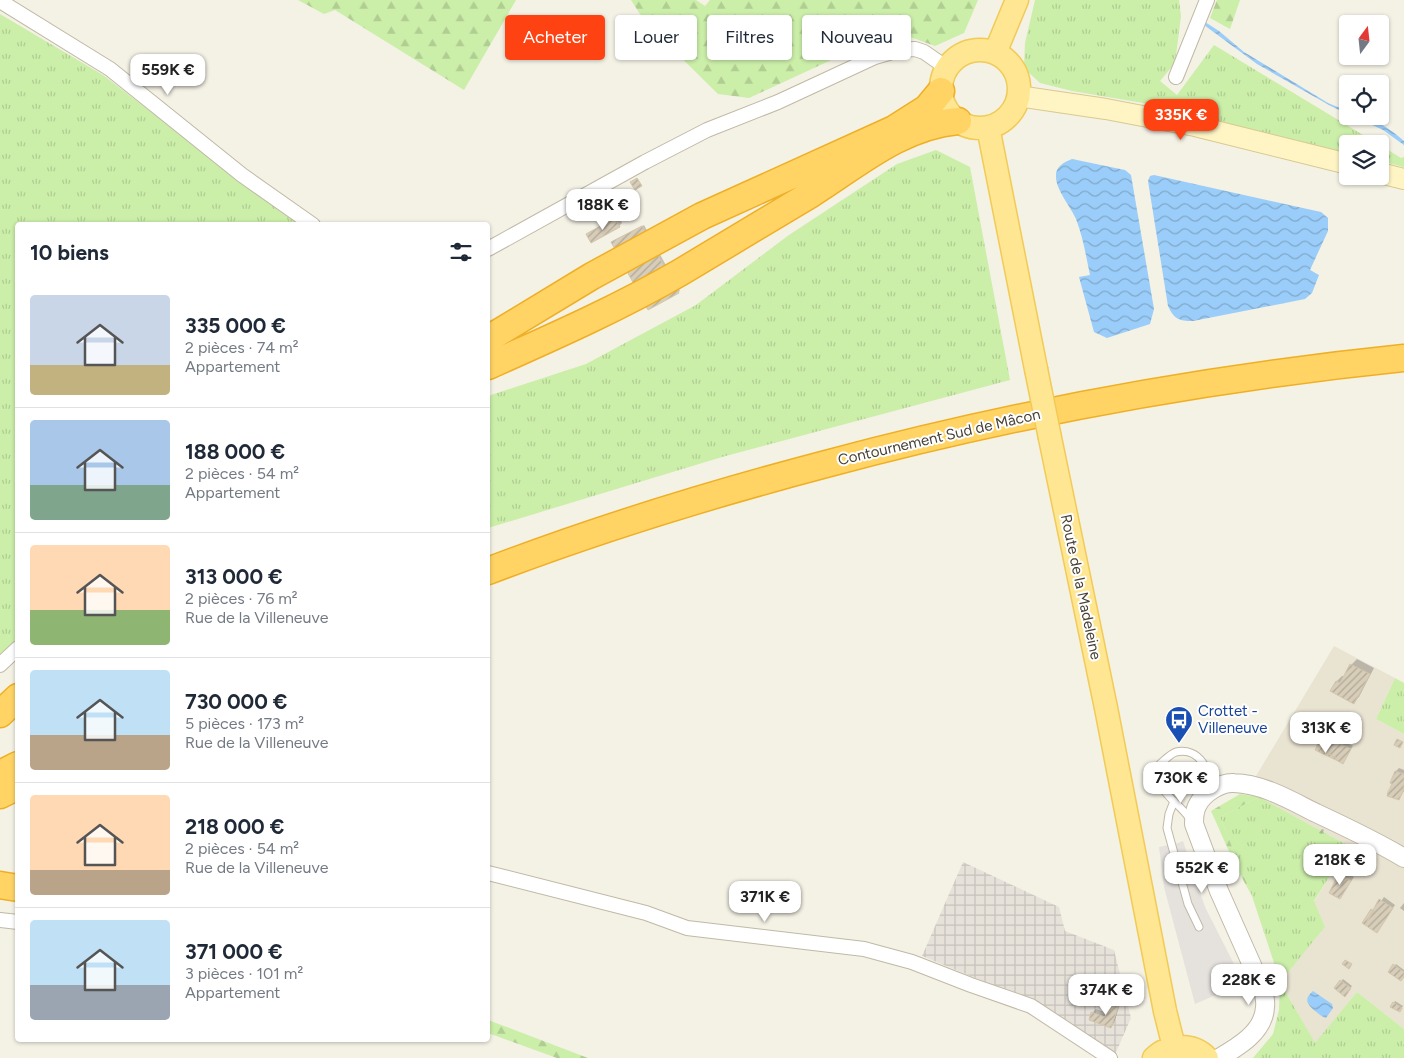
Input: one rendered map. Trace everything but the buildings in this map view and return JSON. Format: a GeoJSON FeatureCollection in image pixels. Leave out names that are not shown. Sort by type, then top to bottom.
{"type":"FeatureCollection","features":[{"type":"Feature","properties":{"kind":"highway"},"geometry":{"type":"LineString","coordinates":[[490,338],[592,276],[702,216],[894,129],[927,108],[944,80]]}},
{"type":"Feature","properties":{"kind":"highway"},"geometry":{"type":"LineString","coordinates":[[490,365],[601,315],[658,285],[811,194],[899,138],[927,127],[958,121]]}},
{"type":"Feature","properties":{"kind":"highway","name":"Contournement Sud de Mâcon"},"geometry":{"type":"LineString","coordinates":[[490,552],[649,497],[756,464],[997,404],[1045,393],[1188,369],[1404,341]]}},
{"type":"Feature","properties":{"kind":"highway","name":"Contournement Sud de Mâcon"},"geometry":{"type":"LineString","coordinates":[[490,571],[605,530],[718,494],[868,452],[960,430],[1039,412],[1179,388],[1273,373],[1404,358]]}},
{"type":"Feature","properties":{"kind":"highway"},"geometry":{"type":"LineString","coordinates":[[0,714],[15,700]]}},
{"type":"Feature","properties":{"kind":"highway"},"geometry":{"type":"LineString","coordinates":[[0,774],[15,766]]}},
{"type":"Feature","properties":{"kind":"highway"},"geometry":{"type":"LineString","coordinates":[[0,795],[15,788]]}},
{"type":"Feature","properties":{"kind":"highway"},"geometry":{"type":"LineString","coordinates":[[0,885],[15,888]]}},
{"type":"Feature","properties":{"kind":"main road"},"geometry":{"type":"LineString","coordinates":[[995,53],[1017,0]]}},
{"type":"Feature","properties":{"kind":"main road"},"geometry":{"type":"LineString","coordinates":[[977,50],[995,53],[1004,59],[1013,71],[1018,85],[1018,96],[1008,116],[999,123],[978,128],[968,126],[958,121],[944,105],[944,80],[960,56],[977,50]]}},
{"type":"Feature","properties":{"kind":"main road"},"geometry":{"type":"LineString","coordinates":[[1018,96],[1106,109],[1195,126],[1339,162]]}},
{"type":"Feature","properties":{"kind":"main road","name":"Route de la Madeleine"},"geometry":{"type":"LineString","coordinates":[[988,127],[1106,708],[1165,1011],[1174,1047]]}},
{"type":"Feature","properties":{"kind":"main road"},"geometry":{"type":"LineString","coordinates":[[1389,175],[1404,179]]}},
{"type":"Feature","properties":{"kind":"main road"},"geometry":{"type":"LineString","coordinates":[[1154,1058],[1164,1050],[1174,1047],[1185,1047],[1195,1050],[1207,1058]]}},
{"type":"Feature","properties":{"kind":"street"},"geometry":{"type":"LineString","coordinates":[[1176,77],[1207,0]]}},
{"type":"Feature","properties":{"kind":"street"},"geometry":{"type":"LineString","coordinates":[[0,1],[110,68],[242,175],[309,222]]}},
{"type":"Feature","properties":{"kind":"street"},"geometry":{"type":"LineString","coordinates":[[490,249],[645,162],[707,130],[778,102],[882,55],[899,50],[915,49],[924,52],[944,80]]}},
{"type":"Feature","properties":{"kind":"street"},"geometry":{"type":"LineString","coordinates":[[0,664],[15,651]]}},
{"type":"Feature","properties":{"kind":"street"},"geometry":{"type":"LineString","coordinates":[[1219,1058],[1240,1046],[1259,1026],[1265,1008],[1264,992],[1219,892],[1194,824],[1194,814],[1204,796],[1221,785],[1232,782],[1260,787],[1357,832],[1404,857]]}},
{"type":"Feature","properties":{"kind":"street"},"geometry":{"type":"LineString","coordinates":[[490,874],[646,913],[687,928],[864,949],[912,962],[1031,1006],[1110,1058]]}},
{"type":"Feature","properties":{"kind":"street"},"geometry":{"type":"LineString","coordinates":[[0,920],[15,922]]}},
{"type":"Feature","properties":{"kind":"lane"},"geometry":{"type":"LineString","coordinates":[[1194,824],[1186,812],[1165,792],[1158,776],[1160,764],[1176,752],[1187,753],[1199,758],[1207,769],[1209,783],[1204,796]]}},
{"type":"Feature","properties":{"kind":"lane"},"geometry":{"type":"LineString","coordinates":[[1174,801],[1169,814],[1167,828],[1188,904],[1199,927]]}},
{"type":"Feature","properties":{"kind":"shaded area"},"geometry":{"type":"Polygon","coordinates":[[[1334,646],[1395,678],[1376,719],[1404,734],[1404,1029],[1357,992],[1315,1044],[1280,981],[1325,927],[1314,902],[1349,846],[1259,797],[1256,776],[1334,646]]]}},
{"type":"Feature","properties":{"kind":"shaded area"},"geometry":{"type":"Polygon","coordinates":[[[1183,841],[1205,907],[1238,972],[1236,986],[1195,1004],[1164,887],[1159,847],[1183,841]]]}},
{"type":"Feature","properties":{"kind":"shaded area"},"geometry":{"type":"Polygon","coordinates":[[[963,862],[1059,907],[1065,931],[1114,950],[1131,1018],[1114,1057],[1029,1000],[922,956],[963,862]]]}},
{"type":"Feature","properties":{"kind":"green space"},"geometry":{"type":"Polygon","coordinates":[[[298,0],[516,0],[507,15],[505,15],[505,19],[464,90],[335,10],[324,14],[298,0]]]}},
{"type":"Feature","properties":{"kind":"green space"},"geometry":{"type":"Polygon","coordinates":[[[631,0],[696,0],[705,6],[710,0],[978,0],[964,33],[935,46],[911,37],[911,15],[802,15],[802,60],[831,60],[749,98],[718,94],[684,60],[697,60],[697,15],[641,15],[631,0]]]}},
{"type":"Feature","properties":{"kind":"green space"},"geometry":{"type":"Polygon","coordinates":[[[1035,0],[1179,0],[1181,16],[1175,63],[1160,81],[1177,95],[1214,45],[1339,120],[1339,125],[1347,125],[1363,135],[1339,135],[1339,151],[1149,104],[1072,91],[1040,83],[1024,68],[1025,43],[1035,0]]]}},
{"type":"Feature","properties":{"kind":"green space"},"geometry":{"type":"Polygon","coordinates":[[[1217,0],[1240,0],[1230,29],[1210,18],[1217,0]]]}},
{"type":"Feature","properties":{"kind":"green space"},"geometry":{"type":"Polygon","coordinates":[[[0,14],[103,75],[216,162],[299,222],[15,222],[15,642],[0,657],[0,14]]]}},
{"type":"Feature","properties":{"kind":"green space"},"geometry":{"type":"Polygon","coordinates":[[[936,150],[970,167],[1010,380],[722,457],[490,527],[490,395],[586,364],[696,305],[789,235],[897,164],[936,150]]]}},
{"type":"Feature","properties":{"kind":"green space"},"geometry":{"type":"Polygon","coordinates":[[[1389,151],[1401,158],[1404,157],[1404,167],[1389,163],[1389,151]]]}},
{"type":"Feature","properties":{"kind":"green space"},"geometry":{"type":"Polygon","coordinates":[[[1395,678],[1404,683],[1404,734],[1376,719],[1395,678]]]}},
{"type":"Feature","properties":{"kind":"green space"},"geometry":{"type":"Polygon","coordinates":[[[1240,794],[1259,797],[1220,817],[1252,896],[1236,867],[1211,811],[1240,794]]]}},
{"type":"Feature","properties":{"kind":"green space"},"geometry":{"type":"Polygon","coordinates":[[[1259,797],[1349,846],[1314,901],[1325,927],[1280,982],[1315,1043],[1357,992],[1404,1029],[1404,1058],[1253,1058],[1273,1034],[1279,1010],[1280,981],[1252,896],[1220,817],[1259,797]]]}},
{"type":"Feature","properties":{"kind":"green space"},"geometry":{"type":"Polygon","coordinates":[[[490,1021],[588,1058],[557,1058],[490,1034],[490,1021]]]}},
{"type":"Feature","properties":{"kind":"water"},"geometry":{"type":"Polygon","coordinates":[[[1205,22],[1244,52],[1328,103],[1339,108],[1339,110],[1257,64],[1204,25],[1205,22]]]}},
{"type":"Feature","properties":{"kind":"water"},"geometry":{"type":"Polygon","coordinates":[[[1372,125],[1382,125],[1393,132],[1404,141],[1404,145],[1372,125]]]}},
{"type":"Feature","properties":{"kind":"water"},"geometry":{"type":"Polygon","coordinates":[[[1072,159],[1125,170],[1131,175],[1154,309],[1150,324],[1107,338],[1094,332],[1079,277],[1090,275],[1082,240],[1076,219],[1061,193],[1056,177],[1057,170],[1063,163],[1072,159]]]}},
{"type":"Feature","properties":{"kind":"water"},"geometry":{"type":"Polygon","coordinates":[[[1154,175],[1321,212],[1328,218],[1328,231],[1310,270],[1319,275],[1312,293],[1305,299],[1193,321],[1181,320],[1172,314],[1168,306],[1148,181],[1150,176],[1154,175]]]}},
{"type":"Feature","properties":{"kind":"water"},"geometry":{"type":"Polygon","coordinates":[[[1313,991],[1332,1004],[1333,1008],[1326,1018],[1315,1011],[1307,1001],[1308,996],[1313,991]]]}},
{"type":"Feature","properties":{"kind":"place","name":"Crottet - Villeneuve"},"geometry":{"type":"Point","coordinates":[1179,744]}}]}
